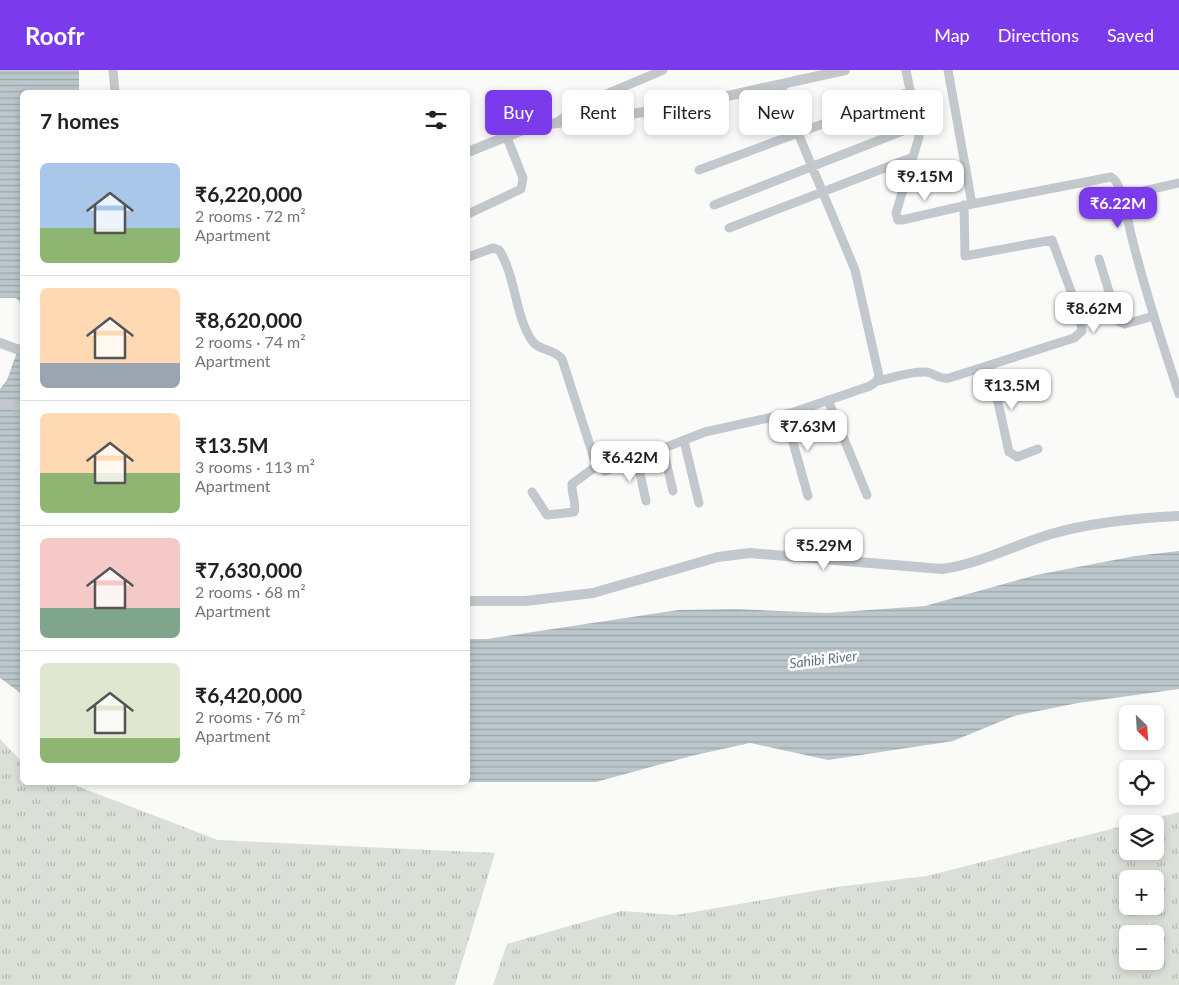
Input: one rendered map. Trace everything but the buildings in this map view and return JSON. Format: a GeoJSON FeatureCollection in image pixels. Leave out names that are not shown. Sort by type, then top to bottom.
{"type":"FeatureCollection","features":[{"type":"Feature","properties":{"kind":"street"},"geometry":{"type":"LineString","coordinates":[[113,70],[115,90]]}},
{"type":"Feature","properties":{"kind":"street"},"geometry":{"type":"LineString","coordinates":[[556,123],[583,104],[652,72],[663,70]]}},
{"type":"Feature","properties":{"kind":"street"},"geometry":{"type":"LineString","coordinates":[[552,124],[669,109],[844,70]]}},
{"type":"Feature","properties":{"kind":"street"},"geometry":{"type":"LineString","coordinates":[[906,70],[911,90]]}},
{"type":"Feature","properties":{"kind":"street"},"geometry":{"type":"LineString","coordinates":[[470,256],[493,248],[500,250],[533,341],[537,346],[557,353],[562,359],[598,465],[605,471],[718,428],[785,414],[862,389],[877,381],[921,372],[933,374],[943,379],[990,366],[1074,338],[1082,331],[1082,324],[1052,240],[966,256],[968,204],[948,70]]}},
{"type":"Feature","properties":{"kind":"street"},"geometry":{"type":"LineString","coordinates":[[781,85],[783,90]]}},
{"type":"Feature","properties":{"kind":"street"},"geometry":{"type":"LineString","coordinates":[[470,151],[506,135],[521,172],[523,184],[517,192],[470,213]]}},
{"type":"Feature","properties":{"kind":"street"},"geometry":{"type":"LineString","coordinates":[[699,170],[793,135]]}},
{"type":"Feature","properties":{"kind":"street"},"geometry":{"type":"LineString","coordinates":[[799,135],[855,270],[878,365],[879,376],[877,381]]}},
{"type":"Feature","properties":{"kind":"street"},"geometry":{"type":"LineString","coordinates":[[714,205],[892,135]]}},
{"type":"Feature","properties":{"kind":"street"},"geometry":{"type":"LineString","coordinates":[[919,135],[896,213],[898,220],[968,204],[1111,177],[1118,183],[1154,316],[1179,394]]}},
{"type":"Feature","properties":{"kind":"street"},"geometry":{"type":"LineString","coordinates":[[729,228],[913,157]]}},
{"type":"Feature","properties":{"kind":"street"},"geometry":{"type":"LineString","coordinates":[[1122,196],[1179,183]]}},
{"type":"Feature","properties":{"kind":"street"},"geometry":{"type":"LineString","coordinates":[[1099,259],[1118,321],[1125,324],[1154,316]]}},
{"type":"Feature","properties":{"kind":"street"},"geometry":{"type":"LineString","coordinates":[[0,343],[20,350]]}},
{"type":"Feature","properties":{"kind":"street"},"geometry":{"type":"LineString","coordinates":[[990,366],[1009,452],[1017,457],[1038,448]]}},
{"type":"Feature","properties":{"kind":"street"},"geometry":{"type":"LineString","coordinates":[[828,400],[867,495]]}},
{"type":"Feature","properties":{"kind":"street"},"geometry":{"type":"LineString","coordinates":[[0,404],[20,406]]}},
{"type":"Feature","properties":{"kind":"street"},"geometry":{"type":"LineString","coordinates":[[785,414],[808,496]]}},
{"type":"Feature","properties":{"kind":"street"},"geometry":{"type":"LineString","coordinates":[[684,441],[699,503]]}},
{"type":"Feature","properties":{"kind":"street"},"geometry":{"type":"LineString","coordinates":[[663,449],[673,491]]}},
{"type":"Feature","properties":{"kind":"street"},"geometry":{"type":"LineString","coordinates":[[637,460],[646,501]]}},
{"type":"Feature","properties":{"kind":"street"},"geometry":{"type":"LineString","coordinates":[[532,492],[547,515],[574,512],[576,508],[571,494],[572,484],[598,465]]}},
{"type":"Feature","properties":{"kind":"street"},"geometry":{"type":"LineString","coordinates":[[470,601],[525,601],[585,594],[636,582],[718,558],[750,553],[942,569],[969,564],[1051,534],[1112,520],[1179,516]]}},
{"type":"Feature","properties":{"kind":"green space"},"geometry":{"type":"Polygon","coordinates":[[[0,739],[20,760],[20,785],[74,785],[218,840],[495,853],[455,985],[0,985],[0,739]]]}},
{"type":"Feature","properties":{"kind":"green space"},"geometry":{"type":"Polygon","coordinates":[[[1179,812],[1179,985],[493,985],[507,944],[621,911],[676,915],[837,887],[927,876],[1119,827],[1119,860],[1164,860],[1164,816],[1179,812]]]}},
{"type":"Feature","properties":{"kind":"water"},"geometry":{"type":"Polygon","coordinates":[[[0,70],[79,70],[79,90],[20,90],[20,302],[16,298],[0,298],[0,70]]]}},
{"type":"Feature","properties":{"kind":"water"},"geometry":{"type":"Polygon","coordinates":[[[20,344],[20,693],[0,678],[0,389],[7,380],[20,344]]]}},
{"type":"Feature","properties":{"kind":"water","name":"Sahibi River"},"geometry":{"type":"Polygon","coordinates":[[[1179,551],[1179,689],[1078,703],[1014,716],[953,741],[828,760],[750,743],[691,756],[596,782],[470,782],[470,639],[487,639],[678,610],[736,609],[827,613],[925,606],[1036,575],[1135,556],[1179,551]]]}}]}
